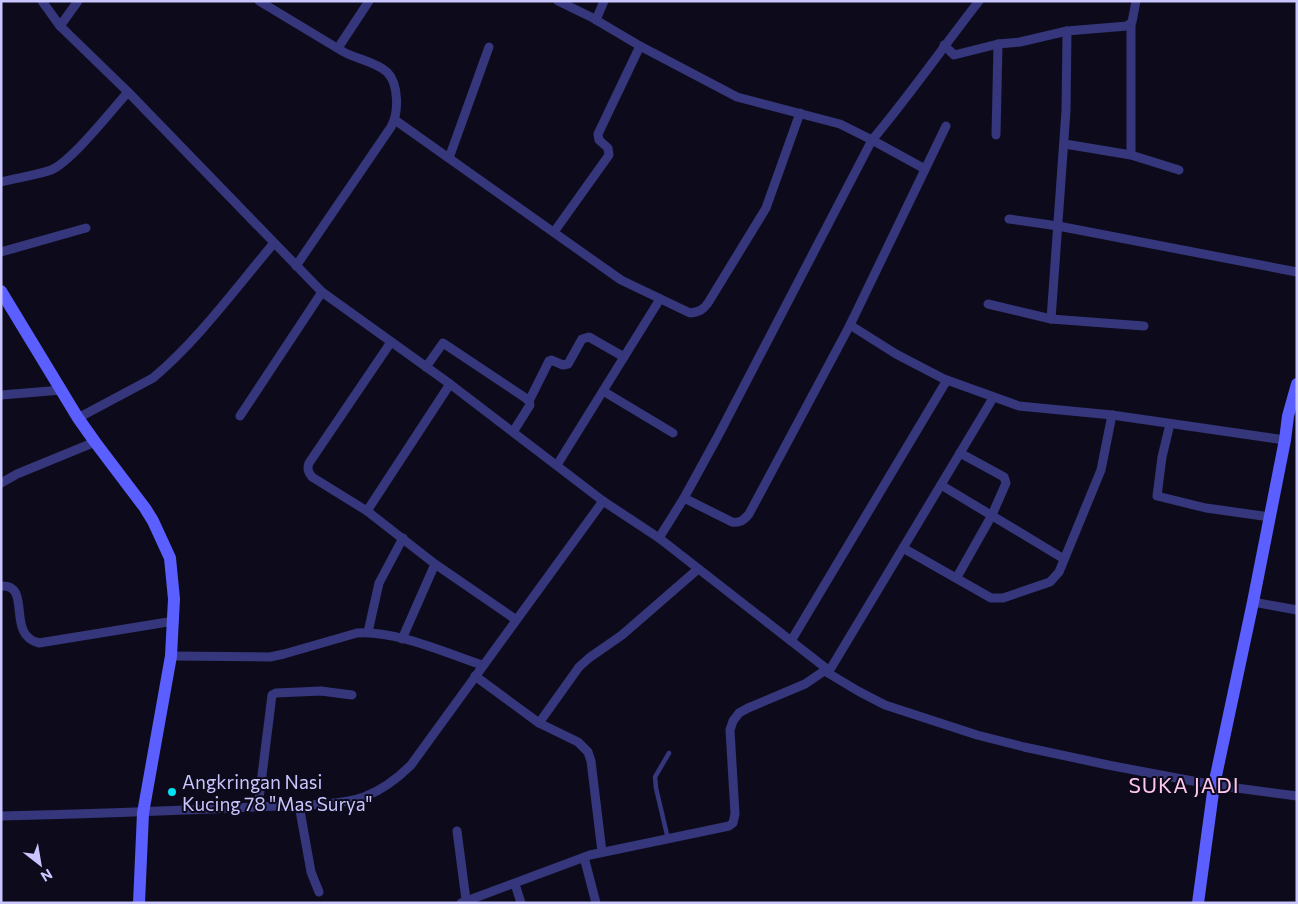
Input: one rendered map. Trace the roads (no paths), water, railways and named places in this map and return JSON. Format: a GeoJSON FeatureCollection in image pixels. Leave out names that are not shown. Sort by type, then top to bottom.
{"type":"FeatureCollection","features":[{"type":"Feature","properties":{"kind":"street"},"geometry":{"type":"LineString","coordinates":[[42,1],[60,26],[128,92],[322,292],[450,384],[603,501],[659,538],[791,640],[827,671],[858,692],[885,705],[977,735],[1034,749],[1214,785],[1297,796]]}},
{"type":"Feature","properties":{"kind":"street"},"geometry":{"type":"LineString","coordinates":[[60,26],[78,1]]}},
{"type":"Feature","properties":{"kind":"street"},"geometry":{"type":"LineString","coordinates":[[258,1],[338,48],[382,68],[388,73],[395,88],[395,120],[296,266]]}},
{"type":"Feature","properties":{"kind":"street"},"geometry":{"type":"LineString","coordinates":[[338,48],[369,1]]}},
{"type":"Feature","properties":{"kind":"street"},"geometry":{"type":"LineString","coordinates":[[558,1],[737,97],[840,124],[925,169]]}},
{"type":"Feature","properties":{"kind":"street"},"geometry":{"type":"LineString","coordinates":[[596,20],[604,1]]}},
{"type":"Feature","properties":{"kind":"street"},"geometry":{"type":"LineString","coordinates":[[659,538],[684,498],[872,140],[979,1]]}},
{"type":"Feature","properties":{"kind":"street"},"geometry":{"type":"LineString","coordinates":[[1131,154],[1131,24],[1136,1]]}},
{"type":"Feature","properties":{"kind":"street"},"geometry":{"type":"LineString","coordinates":[[944,45],[954,55],[998,44],[1020,42],[1067,31],[1131,24]]}},
{"type":"Feature","properties":{"kind":"street"},"geometry":{"type":"LineString","coordinates":[[1051,319],[1065,144],[1067,31]]}},
{"type":"Feature","properties":{"kind":"street"},"geometry":{"type":"LineString","coordinates":[[996,135],[998,44]]}},
{"type":"Feature","properties":{"kind":"street"},"geometry":{"type":"LineString","coordinates":[[448,158],[490,46]]}},
{"type":"Feature","properties":{"kind":"street"},"geometry":{"type":"LineString","coordinates":[[554,232],[608,155],[608,148],[599,140],[598,134],[640,46]]}},
{"type":"Feature","properties":{"kind":"street"},"geometry":{"type":"LineString","coordinates":[[1,182],[50,170],[59,165],[128,92]]}},
{"type":"Feature","properties":{"kind":"street"},"geometry":{"type":"LineString","coordinates":[[395,120],[621,280],[690,313],[703,309],[766,208],[800,113]]}},
{"type":"Feature","properties":{"kind":"street"},"geometry":{"type":"LineString","coordinates":[[684,498],[732,522],[744,520],[850,326],[946,126]]}},
{"type":"Feature","properties":{"kind":"street"},"geometry":{"type":"LineString","coordinates":[[1065,144],[1131,154],[1178,170]]}},
{"type":"Feature","properties":{"kind":"street"},"geometry":{"type":"LineString","coordinates":[[1009,219],[1058,226],[1297,272]]}},
{"type":"Feature","properties":{"kind":"street"},"geometry":{"type":"LineString","coordinates":[[1,252],[86,228]]}},
{"type":"Feature","properties":{"kind":"street"},"geometry":{"type":"LineString","coordinates":[[78,418],[153,378],[188,345],[274,243]]}},
{"type":"Feature","properties":{"kind":"street"},"geometry":{"type":"LineString","coordinates":[[1,291],[78,418],[145,508],[170,558],[174,621],[171,656],[143,813],[139,903]]}},
{"type":"Feature","properties":{"kind":"street"},"geometry":{"type":"LineString","coordinates":[[240,416],[322,292]]}},
{"type":"Feature","properties":{"kind":"street"},"geometry":{"type":"LineString","coordinates":[[557,465],[660,299]]}},
{"type":"Feature","properties":{"kind":"street"},"geometry":{"type":"LineString","coordinates":[[988,304],[1051,319],[1144,326]]}},
{"type":"Feature","properties":{"kind":"street"},"geometry":{"type":"LineString","coordinates":[[850,326],[896,354],[947,380],[992,398],[1019,406],[1112,415],[1285,440]]}},
{"type":"Feature","properties":{"kind":"street"},"geometry":{"type":"LineString","coordinates":[[513,432],[528,407],[529,401],[549,361],[551,360],[563,365],[568,364],[584,337],[590,337],[624,357]]}},
{"type":"Feature","properties":{"kind":"street"},"geometry":{"type":"LineString","coordinates":[[391,342],[315,455],[308,468],[312,477],[367,511],[435,564],[515,619]]}},
{"type":"Feature","properties":{"kind":"street"},"geometry":{"type":"LineString","coordinates":[[426,367],[443,342],[529,401]]}},
{"type":"Feature","properties":{"kind":"street"},"geometry":{"type":"LineString","coordinates":[[791,640],[947,380]]}},
{"type":"Feature","properties":{"kind":"street"},"geometry":{"type":"LineString","coordinates":[[367,511],[450,384]]}},
{"type":"Feature","properties":{"kind":"street"},"geometry":{"type":"LineString","coordinates":[[1198,903],[1214,785],[1253,602],[1288,416],[1297,384]]}},
{"type":"Feature","properties":{"kind":"street"},"geometry":{"type":"LineString","coordinates":[[1,394],[62,390]]}},
{"type":"Feature","properties":{"kind":"street"},"geometry":{"type":"LineString","coordinates":[[603,391],[674,433]]}},
{"type":"Feature","properties":{"kind":"street"},"geometry":{"type":"LineString","coordinates":[[457,831],[464,902],[584,857],[725,828],[733,823],[735,814],[730,730],[732,720],[748,708],[805,684],[827,671],[992,398]]}},
{"type":"Feature","properties":{"kind":"street"},"geometry":{"type":"LineString","coordinates":[[903,548],[991,598],[1003,598],[1050,582],[1059,572],[1101,470],[1112,415]]}},
{"type":"Feature","properties":{"kind":"street"},"geometry":{"type":"LineString","coordinates":[[1170,424],[1162,457],[1157,496],[1206,508],[1270,517]]}},
{"type":"Feature","properties":{"kind":"street"},"geometry":{"type":"LineString","coordinates":[[1,483],[17,474],[95,442]]}},
{"type":"Feature","properties":{"kind":"street"},"geometry":{"type":"LineString","coordinates":[[957,578],[992,515],[1006,483],[1006,480],[960,453]]}},
{"type":"Feature","properties":{"kind":"street"},"geometry":{"type":"LineString","coordinates":[[941,485],[1064,559]]}},
{"type":"Feature","properties":{"kind":"street"},"geometry":{"type":"LineString","coordinates":[[1,816],[143,813],[299,806],[348,801],[377,791],[411,765],[515,619],[603,501]]}},
{"type":"Feature","properties":{"kind":"street"},"geometry":{"type":"LineString","coordinates":[[368,632],[379,583],[403,538]]}},
{"type":"Feature","properties":{"kind":"street"},"geometry":{"type":"LineString","coordinates":[[402,639],[435,564]]}},
{"type":"Feature","properties":{"kind":"street"},"geometry":{"type":"LineString","coordinates":[[539,723],[580,667],[589,658],[622,635],[698,570]]}},
{"type":"Feature","properties":{"kind":"street"},"geometry":{"type":"LineString","coordinates":[[1,586],[10,586],[14,589],[17,595],[23,632],[30,641],[39,643],[174,621]]}},
{"type":"Feature","properties":{"kind":"street"},"geometry":{"type":"LineString","coordinates":[[1253,602],[1297,610]]}},
{"type":"Feature","properties":{"kind":"street"},"geometry":{"type":"LineString","coordinates":[[171,656],[270,657],[357,633],[368,632],[402,639],[482,665]]}},
{"type":"Feature","properties":{"kind":"street"},"geometry":{"type":"LineString","coordinates":[[475,676],[539,723],[578,742],[588,752],[591,761],[602,852]]}},
{"type":"Feature","properties":{"kind":"street"},"geometry":{"type":"LineString","coordinates":[[258,807],[272,695],[276,693],[321,691],[352,695]]}},
{"type":"Feature","properties":{"kind":"street"},"geometry":{"type":"LineString","coordinates":[[299,806],[311,872],[319,892]]}},
{"type":"Feature","properties":{"kind":"street"},"geometry":{"type":"LineString","coordinates":[[584,857],[596,903]]}},
{"type":"Feature","properties":{"kind":"street"},"geometry":{"type":"LineString","coordinates":[[515,884],[521,903]]}},
{"type":"Feature","properties":{"kind":"lane"},"geometry":{"type":"LineString","coordinates":[[668,839],[655,777],[670,753]]}},
{"type":"Feature","properties":{"kind":"place","name":"Angkringan Nasi Kucing 78 \"Mas Surya\""},"geometry":{"type":"Point","coordinates":[172,792]}},
{"type":"Feature","properties":{"kind":"district","name":"SUKA JADI"},"geometry":{"type":"Point","coordinates":[1184,784]}}]}
